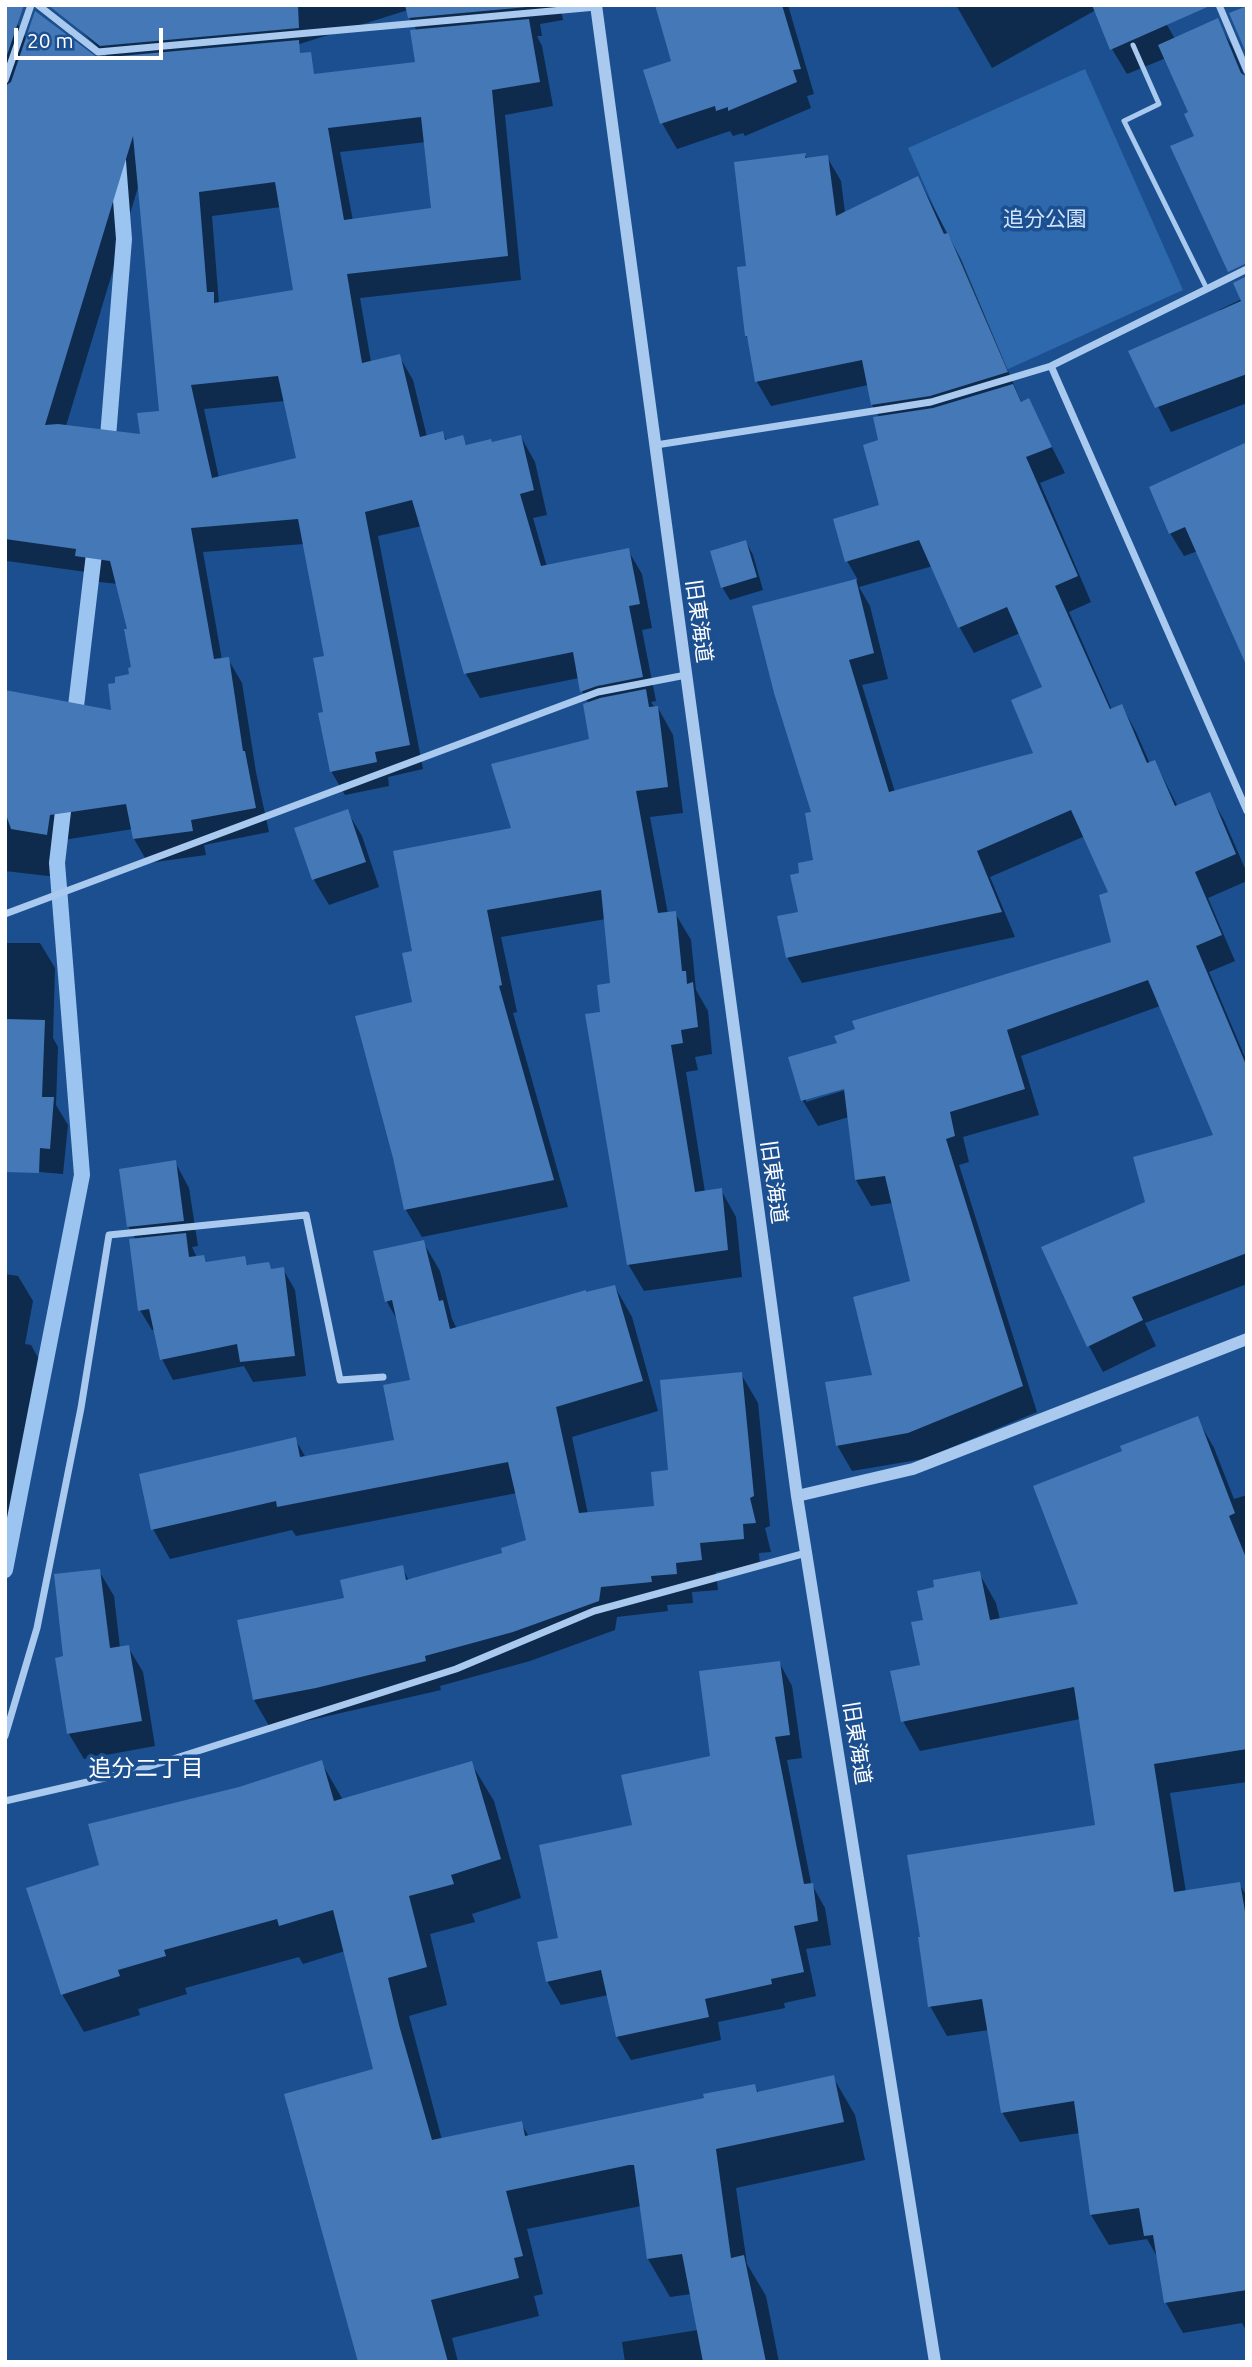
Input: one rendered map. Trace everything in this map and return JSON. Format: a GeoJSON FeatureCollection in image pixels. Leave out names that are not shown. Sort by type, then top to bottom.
{"type":"FeatureCollection","features":[{"type":"Feature","properties":{"kind":"street"},"geometry":{"type":"LineString","coordinates":[[5,80],[31,5]]}},
{"type":"Feature","properties":{"kind":"street"},"geometry":{"type":"LineString","coordinates":[[38,5],[98,52],[596,6]]}},
{"type":"Feature","properties":{"kind":"street"},"geometry":{"type":"LineString","coordinates":[[1219,5],[1247,71]]}},
{"type":"Feature","properties":{"kind":"street","name":"旧東海道"},"geometry":{"type":"LineString","coordinates":[[596,6],[797,1496],[935,2362]]}},
{"type":"Feature","properties":{"kind":"street"},"geometry":{"type":"LineString","coordinates":[[656,445],[931,402],[1051,366],[1247,269]]}},
{"type":"Feature","properties":{"kind":"street"},"geometry":{"type":"LineString","coordinates":[[1051,366],[1247,811]]}},
{"type":"Feature","properties":{"kind":"street"},"geometry":{"type":"LineString","coordinates":[[5,914],[598,692],[687,675]]}},
{"type":"Feature","properties":{"kind":"street"},"geometry":{"type":"LineString","coordinates":[[5,1736],[37,1628],[81,1408],[109,1235],[306,1215],[340,1380],[383,1377]]}},
{"type":"Feature","properties":{"kind":"street"},"geometry":{"type":"LineString","coordinates":[[797,1496],[913,1469],[1247,1339]]}},
{"type":"Feature","properties":{"kind":"street"},"geometry":{"type":"LineString","coordinates":[[5,1801],[135,1770],[456,1669],[594,1611],[807,1552]]}},
{"type":"Feature","properties":{"kind":"lane"},"geometry":{"type":"LineString","coordinates":[[1133,45],[1159,104],[1124,121],[1207,289]]}},
{"type":"Feature","properties":{"kind":"green space","name":"追分公園"},"geometry":{"type":"Polygon","coordinates":[[[1085,69],[1183,290],[1006,370],[908,148],[1085,69]]]}},
{"type":"Feature","properties":{"kind":"building"},"geometry":{"type":"Polygon","coordinates":[[[5,5],[24,5],[5,61],[5,5]]]}},
{"type":"Feature","properties":{"kind":"building"},"geometry":{"type":"Polygon","coordinates":[[[48,5],[298,5],[299,28],[100,46],[48,5]]]}},
{"type":"Feature","properties":{"kind":"building"},"geometry":{"type":"Polygon","coordinates":[[[405,5],[526,5],[527,7],[408,18],[405,5]]]}},
{"type":"Feature","properties":{"kind":"building"},"geometry":{"type":"Polygon","coordinates":[[[655,5],[782,5],[801,69],[793,70],[797,82],[728,111],[728,107],[716,111],[715,106],[660,124],[643,70],[671,61],[655,5]]]}},
{"type":"Feature","properties":{"kind":"building"},"geometry":{"type":"Polygon","coordinates":[[[1092,5],[1212,5],[1110,50],[1092,5]]]}},
{"type":"Feature","properties":{"kind":"building"},"geometry":{"type":"Polygon","coordinates":[[[1247,6],[1247,55],[1229,13],[1247,6]]]}},
{"type":"Feature","properties":{"kind":"building"},"geometry":{"type":"Polygon","coordinates":[[[35,11],[98,58],[299,40],[300,53],[311,52],[314,74],[415,62],[410,30],[529,19],[540,82],[492,90],[508,256],[347,274],[362,363],[400,354],[420,437],[443,431],[445,440],[463,435],[466,445],[521,435],[534,490],[520,494],[541,566],[629,548],[640,604],[629,606],[643,677],[580,692],[573,652],[464,674],[412,500],[365,512],[410,745],[375,752],[377,762],[330,772],[318,713],[323,712],[313,658],[324,656],[298,519],[191,528],[214,659],[229,657],[243,751],[256,808],[191,820],[193,831],[133,839],[126,804],[50,815],[47,835],[11,829],[5,812],[5,690],[111,710],[108,684],[115,683],[115,677],[129,674],[128,668],[131,667],[124,629],[127,629],[110,561],[75,556],[76,549],[5,539],[5,86],[11,82],[35,11]],[[421,117],[328,128],[344,220],[431,208],[421,117]],[[133,136],[45,425],[58,424],[140,434],[137,413],[159,411],[133,136]],[[275,182],[199,192],[207,292],[214,292],[214,303],[293,290],[275,182]],[[278,376],[191,385],[212,478],[296,458],[278,376]]]}},
{"type":"Feature","properties":{"kind":"building"},"geometry":{"type":"Polygon","coordinates":[[[1218,18],[1241,73],[1247,77],[1247,263],[1228,272],[1170,146],[1194,136],[1184,114],[1188,112],[1158,45],[1218,18]]]}},
{"type":"Feature","properties":{"kind":"building"},"geometry":{"type":"Polygon","coordinates":[[[806,153],[805,158],[828,155],[836,216],[918,176],[944,234],[948,233],[1008,372],[930,396],[871,405],[862,360],[755,382],[745,336],[737,267],[746,266],[734,162],[806,153]]]}},
{"type":"Feature","properties":{"kind":"building"},"geometry":{"type":"Polygon","coordinates":[[[1247,276],[1247,374],[1155,408],[1128,351],[1241,301],[1233,283],[1247,276]]]}},
{"type":"Feature","properties":{"kind":"building"},"geometry":{"type":"Polygon","coordinates":[[[1013,384],[1021,402],[1029,398],[1052,447],[1026,457],[1078,576],[1055,586],[1110,709],[1122,704],[1147,763],[1155,760],[1175,806],[1210,792],[1236,854],[1195,872],[1222,935],[1196,946],[1247,1067],[1247,1253],[1132,1297],[1143,1320],[1087,1347],[1041,1247],[1145,1202],[1133,1157],[1213,1135],[1148,980],[1007,1030],[1025,1089],[950,1112],[955,1136],[946,1139],[1023,1386],[908,1433],[836,1446],[825,1382],[872,1375],[853,1297],[910,1281],[885,1176],[855,1180],[844,1089],[801,1101],[788,1057],[837,1043],[834,1036],[855,1029],[852,1021],[1111,942],[1099,895],[1108,892],[1071,810],[977,851],[1002,912],[786,958],[777,916],[798,912],[790,875],[799,873],[798,863],[813,860],[805,813],[811,812],[774,693],[752,606],[856,579],[874,653],[849,660],[889,792],[1033,753],[1011,700],[1042,687],[1007,607],[958,628],[919,540],[845,562],[833,519],[879,505],[863,445],[878,440],[873,417],[933,408],[1013,384]]]}},
{"type":"Feature","properties":{"kind":"building"},"geometry":{"type":"Polygon","coordinates":[[[1247,442],[1247,667],[1185,527],[1169,534],[1149,487],[1247,442]]]}},
{"type":"Feature","properties":{"kind":"building"},"geometry":{"type":"Polygon","coordinates":[[[746,540],[757,577],[721,588],[710,551],[746,540]]]}},
{"type":"Feature","properties":{"kind":"building"},"geometry":{"type":"Polygon","coordinates":[[[646,689],[649,707],[658,706],[668,787],[636,791],[658,913],[676,911],[682,971],[686,971],[687,984],[693,982],[698,1027],[681,1030],[683,1043],[671,1045],[695,1192],[722,1188],[728,1250],[627,1265],[585,1014],[600,1012],[597,985],[610,983],[601,890],[487,910],[502,985],[499,986],[554,1180],[404,1210],[355,1016],[412,1002],[402,953],[412,951],[393,851],[511,828],[491,764],[589,739],[583,704],[646,689]]]}},
{"type":"Feature","properties":{"kind":"building"},"geometry":{"type":"Polygon","coordinates":[[[348,809],[366,862],[312,880],[294,828],[348,809]]]}},
{"type":"Feature","properties":{"kind":"building"},"geometry":{"type":"Polygon","coordinates":[[[5,1019],[45,1020],[42,1097],[54,1097],[50,1149],[40,1148],[39,1173],[5,1172],[5,1019]]]}},
{"type":"Feature","properties":{"kind":"building"},"geometry":{"type":"Polygon","coordinates":[[[176,1160],[184,1221],[127,1227],[119,1169],[176,1160]]]}},
{"type":"Feature","properties":{"kind":"building"},"geometry":{"type":"Polygon","coordinates":[[[186,1233],[189,1257],[204,1255],[206,1262],[245,1256],[247,1265],[269,1262],[271,1269],[284,1267],[295,1356],[240,1362],[237,1344],[160,1360],[149,1309],[138,1311],[129,1239],[186,1233]]]}},
{"type":"Feature","properties":{"kind":"building"},"geometry":{"type":"Polygon","coordinates":[[[424,1240],[439,1301],[443,1300],[450,1329],[586,1290],[615,1285],[643,1381],[556,1407],[579,1513],[654,1506],[651,1472],[668,1470],[660,1380],[742,1372],[754,1496],[750,1498],[756,1523],[743,1524],[744,1539],[700,1543],[702,1560],[676,1563],[677,1574],[651,1576],[652,1582],[601,1587],[599,1601],[513,1632],[425,1656],[426,1661],[316,1688],[253,1700],[237,1620],[344,1598],[340,1580],[403,1565],[406,1580],[502,1553],[501,1548],[526,1540],[508,1462],[277,1507],[276,1501],[151,1530],[139,1474],[296,1437],[300,1457],[394,1440],[383,1385],[410,1380],[392,1300],[385,1302],[373,1251],[424,1240]]]}},
{"type":"Feature","properties":{"kind":"building"},"geometry":{"type":"Polygon","coordinates":[[[1198,1416],[1235,1513],[1229,1516],[1247,1560],[1247,1749],[1154,1764],[1174,1892],[1240,1882],[1247,1923],[1247,2290],[1164,2303],[1153,2235],[1144,2236],[1139,2208],[1090,2215],[1074,2101],[1001,2113],[982,1999],[928,2007],[907,1855],[1095,1825],[1074,1687],[901,1722],[890,1671],[920,1665],[911,1622],[923,1620],[917,1591],[934,1587],[933,1580],[980,1571],[990,1620],[1078,1604],[1033,1486],[1122,1451],[1120,1446],[1198,1416]]]}},
{"type":"Feature","properties":{"kind":"building"},"geometry":{"type":"Polygon","coordinates":[[[100,1569],[110,1648],[129,1645],[142,1721],[67,1734],[55,1658],[63,1656],[54,1574],[100,1569]]]}},
{"type":"Feature","properties":{"kind":"building"},"geometry":{"type":"Polygon","coordinates":[[[780,1661],[790,1735],[775,1737],[804,1884],[813,1883],[818,1921],[794,1926],[804,1972],[771,1979],[772,1984],[705,1999],[709,2017],[616,2037],[601,1970],[546,1982],[537,1942],[558,1938],[539,1845],[632,1825],[621,1775],[710,1756],[699,1671],[780,1661]]]}},
{"type":"Feature","properties":{"kind":"building"},"geometry":{"type":"Polygon","coordinates":[[[322,1760],[334,1801],[472,1761],[501,1859],[451,1875],[454,1884],[409,1896],[427,1967],[388,1978],[432,2140],[522,2121],[525,2136],[704,2098],[703,2094],[755,2084],[757,2092],[834,2075],[844,2122],[716,2149],[731,2258],[744,2255],[766,2362],[703,2362],[682,2254],[647,2259],[634,2165],[629,2165],[506,2191],[523,2256],[514,2258],[519,2278],[431,2300],[448,2362],[358,2362],[284,2094],[373,2069],[333,1910],[279,1926],[277,1919],[164,1950],[166,1956],[118,1970],[120,1976],[61,1995],[26,1888],[99,1865],[88,1824],[239,1787],[322,1760]]]}},
{"type":"Feature","properties":{"kind":"waterway"},"geometry":{"type":"LineString","coordinates":[[107,449],[124,239],[118,161]]}},
{"type":"Feature","properties":{"kind":"waterway"},"geometry":{"type":"LineString","coordinates":[[74,723],[96,537]]}},
{"type":"Feature","properties":{"kind":"waterway"},"geometry":{"type":"LineString","coordinates":[[5,1570],[82,1175],[57,863],[65,794]]}},
{"type":"Feature","properties":{"kind":"district","name":"追分二丁目"},"geometry":{"type":"Point","coordinates":[146,1768]}}]}
